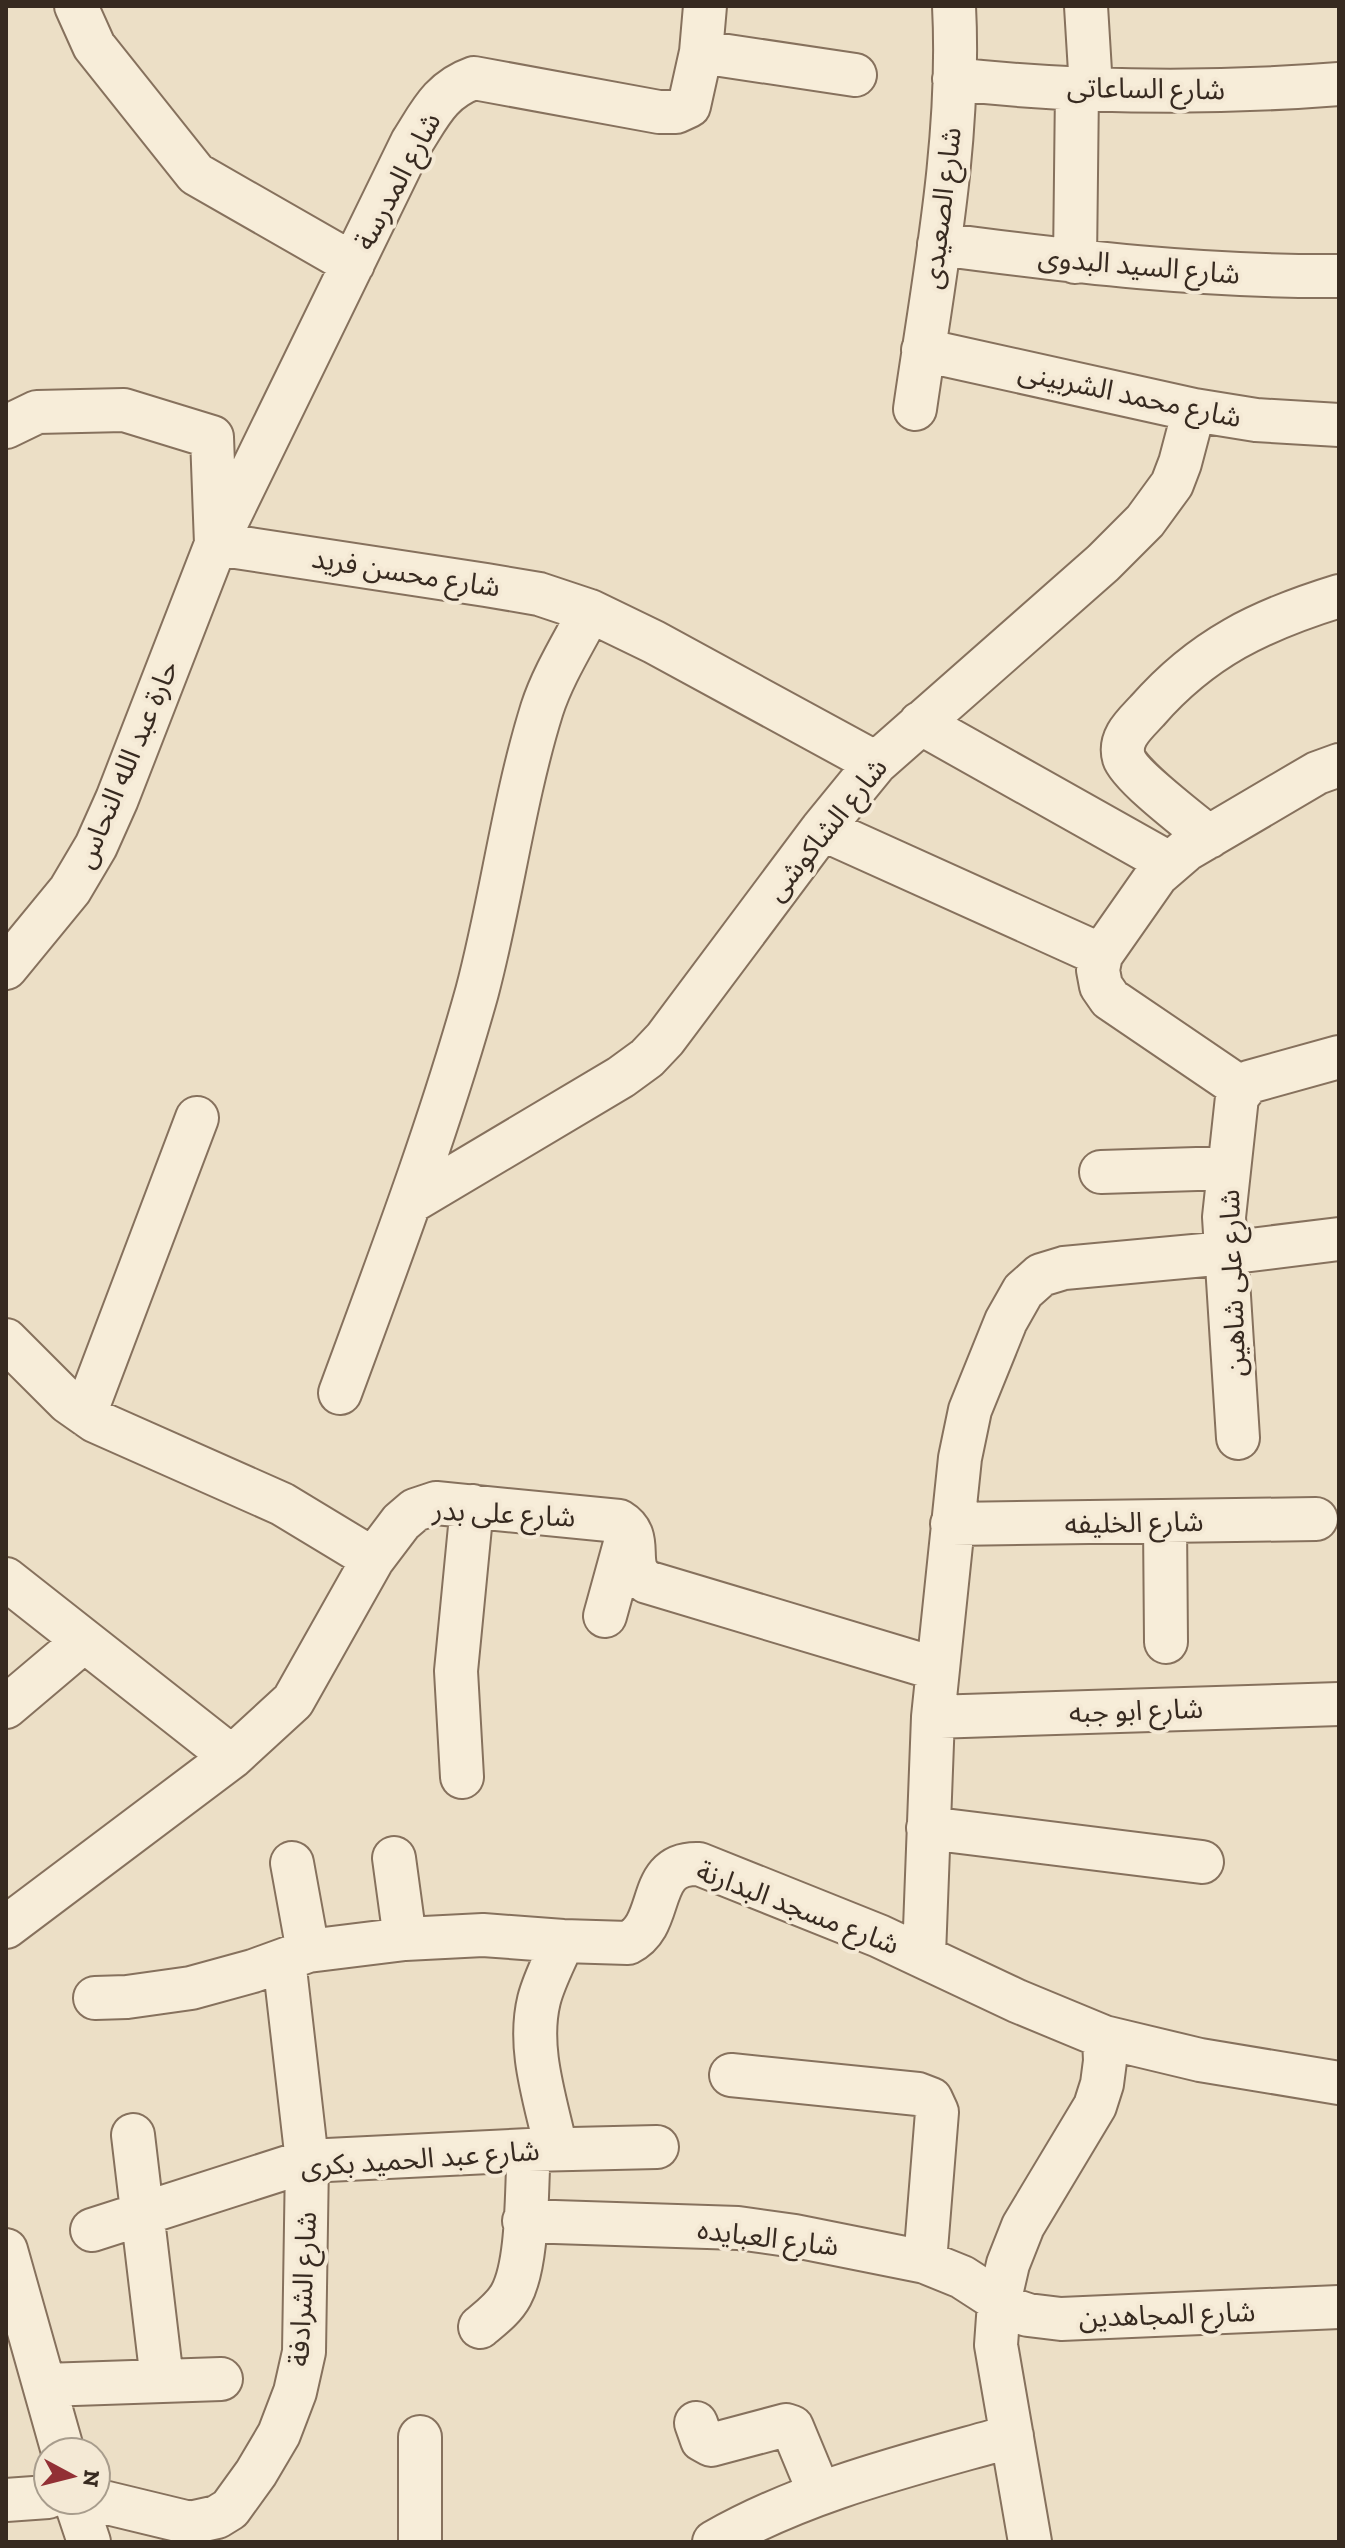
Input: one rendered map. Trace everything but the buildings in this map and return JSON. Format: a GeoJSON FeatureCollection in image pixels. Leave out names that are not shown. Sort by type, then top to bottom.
{"type":"FeatureCollection","features":[{"type":"Feature","properties":{"kind":"street"},"geometry":{"type":"LineString","coordinates":[[76,6],[94,46],[196,174],[353,264]]}},
{"type":"Feature","properties":{"kind":"street","name":"شارع المدرسة"},"geometry":{"type":"LineString","coordinates":[[216,544],[412,142],[444,94],[459,83],[474,78],[659,112],[676,112],[689,106],[701,52],[705,6]]}},
{"type":"Feature","properties":{"kind":"street","name":"شارع الصعيدى"},"geometry":{"type":"LineString","coordinates":[[915,409],[939,244],[954,79],[954,6]]}},
{"type":"Feature","properties":{"kind":"street"},"geometry":{"type":"LineString","coordinates":[[1075,262],[1086,6]]}},
{"type":"Feature","properties":{"kind":"street"},"geometry":{"type":"LineString","coordinates":[[701,52],[855,75]]}},
{"type":"Feature","properties":{"kind":"street","name":"شارع الساعاتى"},"geometry":{"type":"LineString","coordinates":[[954,79],[1084,88],[1231,89],[1339,84]]}},
{"type":"Feature","properties":{"kind":"street","name":"شارع السيد البدوى"},"geometry":{"type":"LineString","coordinates":[[939,244],[1075,262],[1243,274],[1339,276]]}},
{"type":"Feature","properties":{"kind":"street","name":"شارع محمد الشربينى"},"geometry":{"type":"LineString","coordinates":[[923,350],[1194,410],[1256,420],[1339,425]]}},
{"type":"Feature","properties":{"kind":"street"},"geometry":{"type":"LineString","coordinates":[[6,427],[37,412],[124,410],[212,437],[216,544]]}},
{"type":"Feature","properties":{"kind":"street","name":"شارع الشاكوشى"},"geometry":{"type":"LineString","coordinates":[[411,1202],[621,1077],[647,1058],[665,1039],[822,829],[876,763],[1103,563],[1145,521],[1172,484],[1194,410]]}},
{"type":"Feature","properties":{"kind":"street","name":"شارع محسن فريد"},"geometry":{"type":"LineString","coordinates":[[216,544],[539,594],[590,611],[654,642],[876,763]]}},
{"type":"Feature","properties":{"kind":"street","name":"حارة عبد الله النحاس"},"geometry":{"type":"LineString","coordinates":[[6,968],[70,890],[96,846],[216,544]]}},
{"type":"Feature","properties":{"kind":"street"},"geometry":{"type":"LineString","coordinates":[[1209,837],[1133,771],[1123,756],[1125,738],[1163,693],[1216,648],[1267,621],[1339,596]]}},
{"type":"Feature","properties":{"kind":"street"},"geometry":{"type":"LineString","coordinates":[[340,1393],[411,1202],[456,1064],[492,932],[518,796],[543,705],[590,611]]}},
{"type":"Feature","properties":{"kind":"street"},"geometry":{"type":"LineString","coordinates":[[920,723],[1169,863]]}},
{"type":"Feature","properties":{"kind":"street"},"geometry":{"type":"LineString","coordinates":[[1339,765],[1317,773],[1169,863],[1145,888],[1105,949],[1098,970],[1101,986],[1110,999],[1241,1088],[1257,1079],[1339,1057]]}},
{"type":"Feature","properties":{"kind":"street"},"geometry":{"type":"LineString","coordinates":[[822,829],[1105,949]]}},
{"type":"Feature","properties":{"kind":"street","name":"شارع على شاهين"},"geometry":{"type":"LineString","coordinates":[[1238,1438],[1224,1217],[1237,1097],[1241,1088]]}},
{"type":"Feature","properties":{"kind":"street"},"geometry":{"type":"LineString","coordinates":[[85,1414],[197,1118]]}},
{"type":"Feature","properties":{"kind":"street"},"geometry":{"type":"LineString","coordinates":[[1101,1172],[1229,1168]]}},
{"type":"Feature","properties":{"kind":"street"},"geometry":{"type":"LineString","coordinates":[[924,1955],[933,1717],[960,1458],[970,1410],[1006,1321],[1023,1291],[1041,1275],[1064,1268],[1339,1239]]}},
{"type":"Feature","properties":{"kind":"street"},"geometry":{"type":"LineString","coordinates":[[6,1340],[68,1402],[85,1414],[124,1435],[282,1504],[373,1559]]}},
{"type":"Feature","properties":{"kind":"street","name":"شارع على بدر"},"geometry":{"type":"LineString","coordinates":[[6,1927],[232,1757],[293,1701],[373,1559],[401,1522],[415,1510],[436,1503],[619,1521],[630,1527]]}},
{"type":"Feature","properties":{"kind":"street"},"geometry":{"type":"LineString","coordinates":[[462,1777],[456,1671],[472,1506]]}},
{"type":"Feature","properties":{"kind":"street","name":"شارع الخليفه"},"geometry":{"type":"LineString","coordinates":[[952,1524],[1316,1519]]}},
{"type":"Feature","properties":{"kind":"street"},"geometry":{"type":"LineString","coordinates":[[1165,1522],[1166,1642]]}},
{"type":"Feature","properties":{"kind":"street"},"geometry":{"type":"LineString","coordinates":[[630,1527],[634,1538],[635,1569],[638,1577],[647,1582],[937,1669]]}},
{"type":"Feature","properties":{"kind":"street"},"geometry":{"type":"LineString","coordinates":[[605,1616],[630,1527]]}},
{"type":"Feature","properties":{"kind":"street"},"geometry":{"type":"LineString","coordinates":[[6,1579],[232,1757]]}},
{"type":"Feature","properties":{"kind":"street"},"geometry":{"type":"LineString","coordinates":[[6,1707],[84,1641]]}},
{"type":"Feature","properties":{"kind":"street","name":"شارع ابو جبه"},"geometry":{"type":"LineString","coordinates":[[933,1717],[1339,1704]]}},
{"type":"Feature","properties":{"kind":"street"},"geometry":{"type":"LineString","coordinates":[[928,1828],[1202,1862]]}},
{"type":"Feature","properties":{"kind":"street"},"geometry":{"type":"LineString","coordinates":[[394,1858],[405,1939]]}},
{"type":"Feature","properties":{"kind":"street","name":"شارع الشرادفة"},"geometry":{"type":"LineString","coordinates":[[112,2504],[190,2523],[205,2532],[230,2509],[256,2473],[279,2434],[295,2392],[304,2352],[307,2161],[292,1863]]}},
{"type":"Feature","properties":{"kind":"street","name":"شارع مسجد البدارنة"},"geometry":{"type":"LineString","coordinates":[[95,1998],[149,1995],[191,1988],[223,1981],[296,1955],[405,1939],[483,1935],[619,1944],[636,1939],[648,1926],[667,1875],[675,1868],[699,1864],[924,1955],[1017,2001],[1104,2037],[1200,2060],[1339,2083]]}},
{"type":"Feature","properties":{"kind":"street"},"geometry":{"type":"LineString","coordinates":[[480,2327],[498,2313],[511,2295],[519,2274],[524,2221],[542,2149],[535,2026],[539,2000],[563,1941]]}},
{"type":"Feature","properties":{"kind":"street"},"geometry":{"type":"LineString","coordinates":[[1052,2542],[1028,2526],[996,2345],[999,2303],[1008,2264],[1023,2226],[1095,2106],[1105,2061],[1104,2037]]}},
{"type":"Feature","properties":{"kind":"street"},"geometry":{"type":"LineString","coordinates":[[731,2075],[918,2094],[931,2099],[937,2112],[925,2262]]}},
{"type":"Feature","properties":{"kind":"street"},"geometry":{"type":"LineString","coordinates":[[133,2135],[162,2380]]}},
{"type":"Feature","properties":{"kind":"street","name":"شارع عبد الحميد بكرى"},"geometry":{"type":"LineString","coordinates":[[92,2230],[307,2161],[542,2149],[657,2147]]}},
{"type":"Feature","properties":{"kind":"street","name":"شارع العبايده"},"geometry":{"type":"LineString","coordinates":[[524,2221],[738,2228],[795,2236],[925,2262],[962,2277],[999,2303]]}},
{"type":"Feature","properties":{"kind":"street"},"geometry":{"type":"LineString","coordinates":[[6,2250],[59,2436]]}},
{"type":"Feature","properties":{"kind":"street","name":"شارع المجاهدين"},"geometry":{"type":"LineString","coordinates":[[999,2303],[1028,2315],[1061,2319],[1339,2307]]}},
{"type":"Feature","properties":{"kind":"street"},"geometry":{"type":"LineString","coordinates":[[45,2385],[221,2379]]}},
{"type":"Feature","properties":{"kind":"street"},"geometry":{"type":"LineString","coordinates":[[696,2423],[702,2440],[711,2445],[786,2425],[792,2427],[819,2492]]}},
{"type":"Feature","properties":{"kind":"street"},"geometry":{"type":"LineString","coordinates":[[714,2542],[750,2521],[819,2492],[1012,2436]]}},
{"type":"Feature","properties":{"kind":"street"},"geometry":{"type":"LineString","coordinates":[[420,2437],[420,2542]]}},
{"type":"Feature","properties":{"kind":"street"},"geometry":{"type":"LineString","coordinates":[[6,2500],[32,2498]]}},
{"type":"Feature","properties":{"kind":"street"},"geometry":{"type":"LineString","coordinates":[[80,2516],[89,2542]]}}]}
